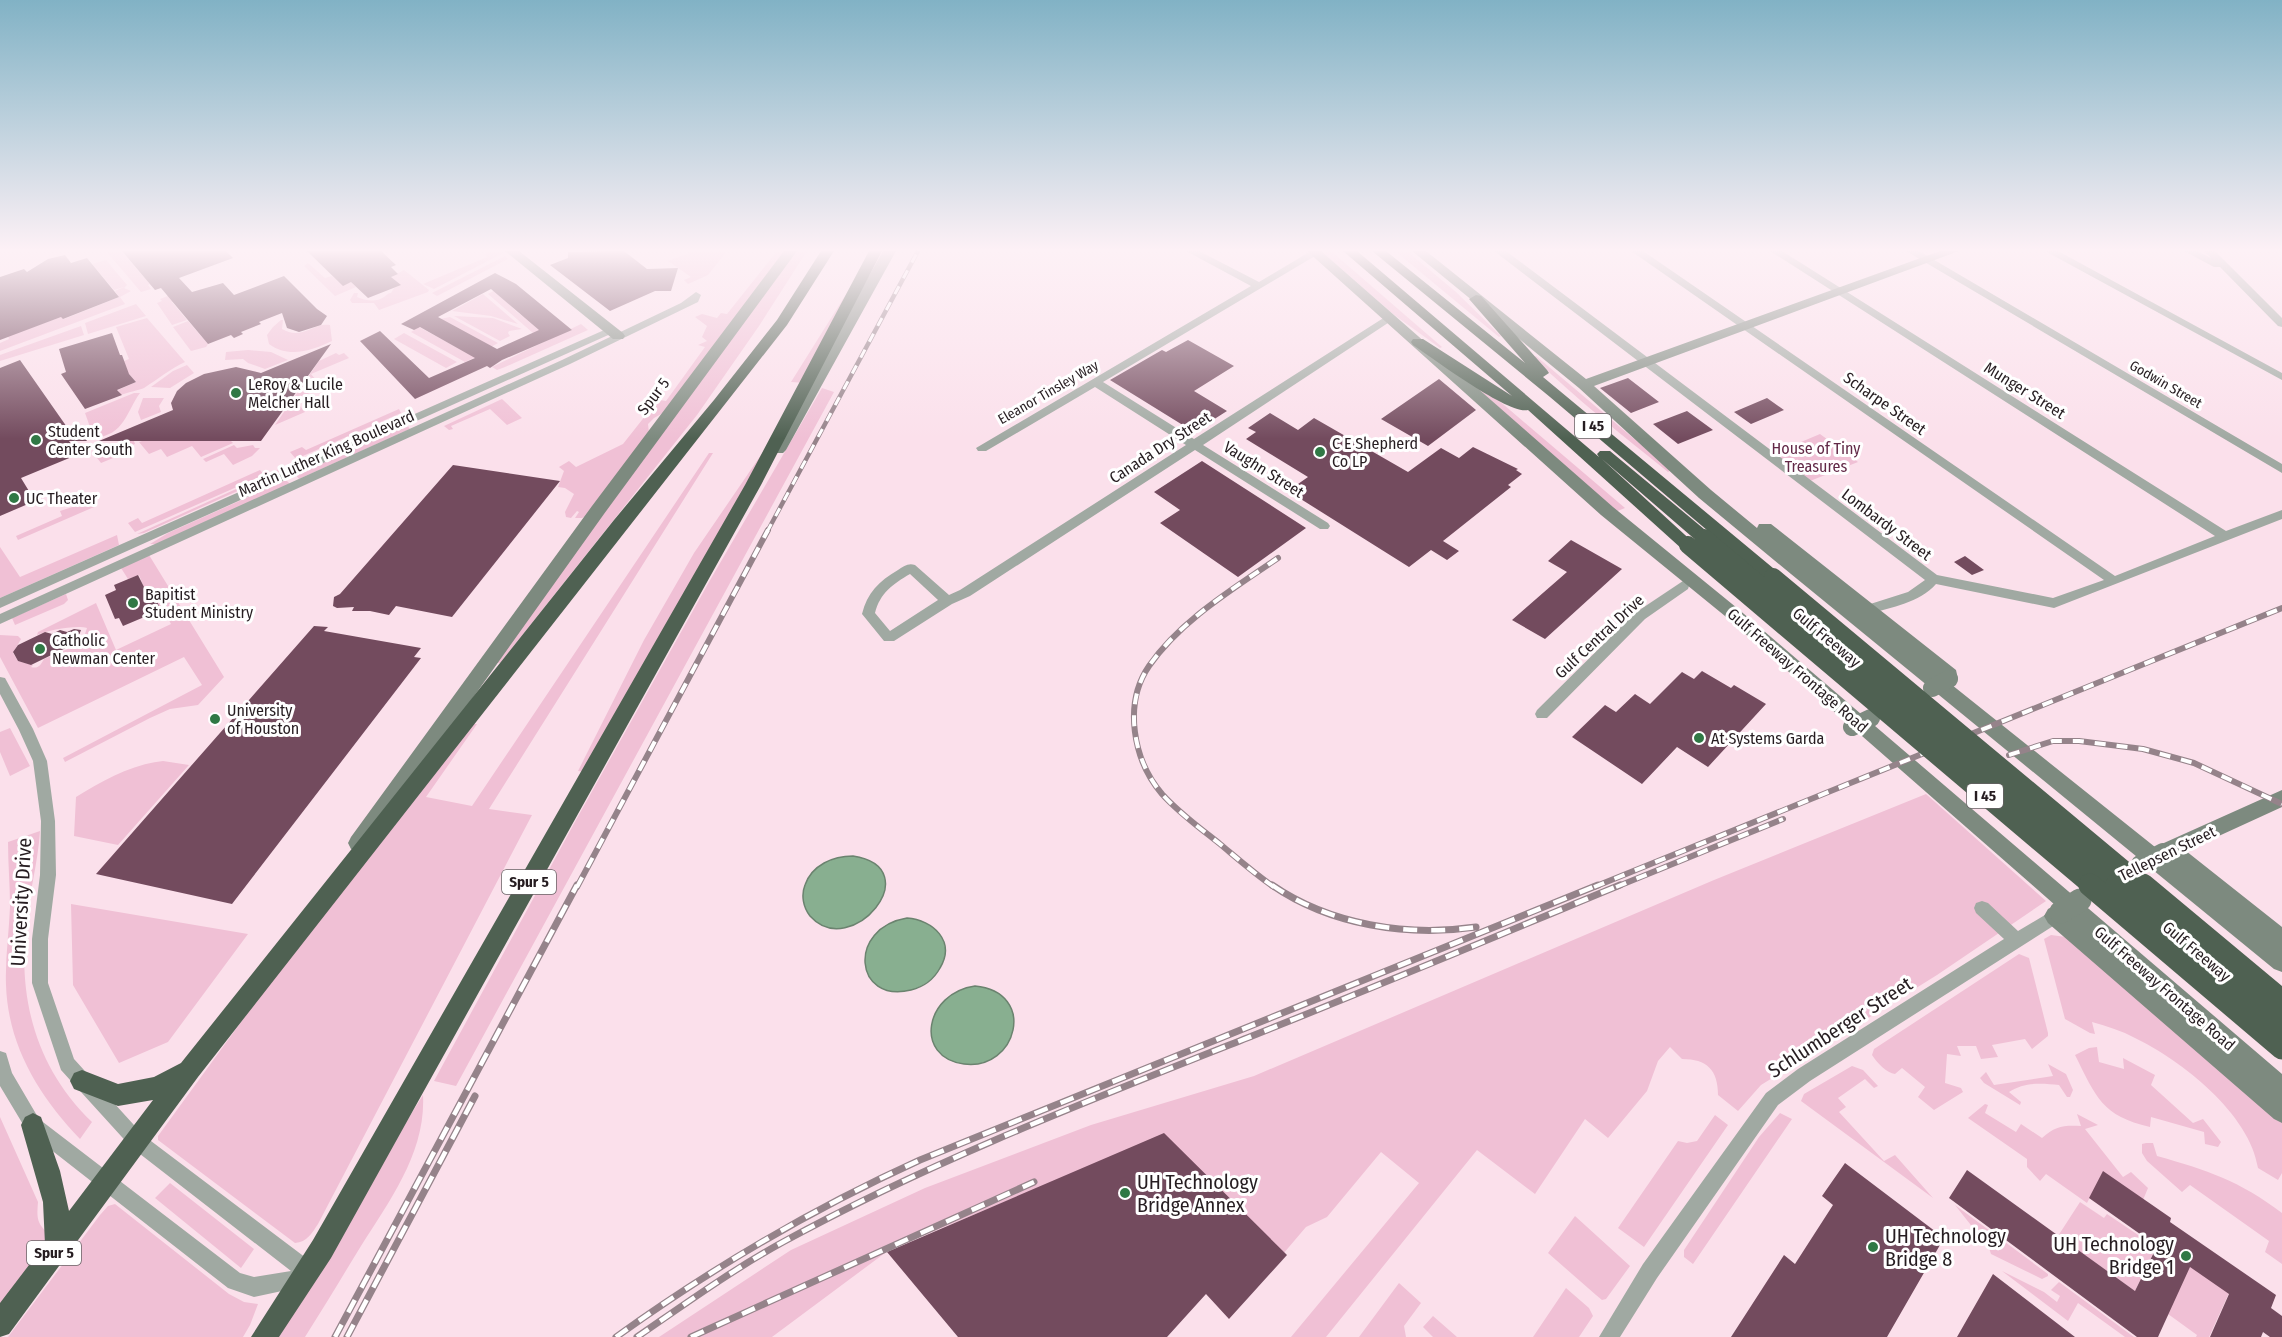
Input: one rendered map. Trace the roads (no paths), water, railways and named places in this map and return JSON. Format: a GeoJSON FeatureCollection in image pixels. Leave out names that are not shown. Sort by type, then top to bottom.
{"type":"FeatureCollection","features":[{"type":"Feature","properties":{"kind":"highway","name":"Spur 5"},"geometry":{"type":"LineString","coordinates":[[0,1325],[189,1069],[788,313]]}},
{"type":"Feature","properties":{"kind":"highway","name":"Spur 5"},"geometry":{"type":"LineString","coordinates":[[264,1337],[340,1218],[753,485],[843,313]]}},
{"type":"Feature","properties":{"kind":"highway","name":"Gulf Freeway"},"geometry":{"type":"LineString","coordinates":[[1423,313],[1545,417],[1704,539],[2282,1001]]}},
{"type":"Feature","properties":{"kind":"highway","name":"Gulf Freeway"},"geometry":{"type":"LineString","coordinates":[[1437,313],[2282,1024]]}},
{"type":"Feature","properties":{"kind":"highway","name":"Gulf Freeway"},"geometry":{"type":"LineString","coordinates":[[1455,313],[1555,394],[1704,539],[2282,1048]]}},
{"type":"Feature","properties":{"kind":"highway"},"geometry":{"type":"LineString","coordinates":[[1489,313],[1548,380],[1555,394]]}},
{"type":"Feature","properties":{"kind":"highway"},"geometry":{"type":"LineString","coordinates":[[1418,342],[1503,398],[1545,417]]}},
{"type":"Feature","properties":{"kind":"highway"},"geometry":{"type":"LineString","coordinates":[[82,1081],[118,1095],[157,1088],[189,1069]]}},
{"type":"Feature","properties":{"kind":"highway"},"geometry":{"type":"LineString","coordinates":[[33,1125],[56,1197],[60,1232],[57,1250]]}},
{"type":"Feature","properties":{"kind":"main road"},"geometry":{"type":"LineString","coordinates":[[589,313],[614,333]]}},
{"type":"Feature","properties":{"kind":"main road","name":"Spur 5"},"geometry":{"type":"LineString","coordinates":[[261,977],[598,510],[745,313]]}},
{"type":"Feature","properties":{"kind":"main road","name":"Spur 5"},"geometry":{"type":"LineString","coordinates":[[753,485],[763,477],[855,313]]}},
{"type":"Feature","properties":{"kind":"main road","name":"Gulf Freeway Frontage Road"},"geometry":{"type":"LineString","coordinates":[[1383,313],[1634,534],[1794,666],[2282,1089]]}},
{"type":"Feature","properties":{"kind":"main road"},"geometry":{"type":"LineString","coordinates":[[1494,313],[1625,421],[1705,494],[2282,962]]}},
{"type":"Feature","properties":{"kind":"main road"},"geometry":{"type":"LineString","coordinates":[[1584,386],[1780,313]]}},
{"type":"Feature","properties":{"kind":"main road"},"geometry":{"type":"LineString","coordinates":[[1625,421],[1698,474],[1869,609],[1950,675],[1948,680],[1852,728],[1844,725],[1683,586],[1634,534]]}},
{"type":"Feature","properties":{"kind":"main road","name":"Tellepsen Street"},"geometry":{"type":"LineString","coordinates":[[2058,914],[2140,864],[2282,798]]}},
{"type":"Feature","properties":{"kind":"main road"},"geometry":{"type":"LineString","coordinates":[[2166,851],[2282,940]]}},
{"type":"Feature","properties":{"kind":"main road"},"geometry":{"type":"LineString","coordinates":[[2058,914],[2282,1111]]}},
{"type":"Feature","properties":{"kind":"street","name":"Martin Luther King Boulevard"},"geometry":{"type":"LineString","coordinates":[[0,619],[657,313]]}},
{"type":"Feature","properties":{"kind":"street","name":"Eleanor Tinsley Way"},"geometry":{"type":"LineString","coordinates":[[982,448],[1212,313]]}},
{"type":"Feature","properties":{"kind":"street","name":"Lombardy Street"},"geometry":{"type":"LineString","coordinates":[[1580,313],[1933,579],[2054,603],[2282,514]]}},
{"type":"Feature","properties":{"kind":"street","name":"Scharpe Street"},"geometry":{"type":"LineString","coordinates":[[1727,313],[2115,581]]}},
{"type":"Feature","properties":{"kind":"street","name":"Munger Street"},"geometry":{"type":"LineString","coordinates":[[1874,313],[2226,537]]}},
{"type":"Feature","properties":{"kind":"street","name":"Godwin Street"},"geometry":{"type":"LineString","coordinates":[[2016,313],[2282,469]]}},
{"type":"Feature","properties":{"kind":"street"},"geometry":{"type":"LineString","coordinates":[[2166,313],[2282,376]]}},
{"type":"Feature","properties":{"kind":"street"},"geometry":{"type":"LineString","coordinates":[[2271,313],[2282,324]]}},
{"type":"Feature","properties":{"kind":"street","name":"Canada Dry Street"},"geometry":{"type":"LineString","coordinates":[[947,601],[911,568],[889,580],[871,599],[868,614],[889,638],[947,601],[965,593],[1389,319]]}},
{"type":"Feature","properties":{"kind":"street","name":"Martin Luther King Boulevard"},"geometry":{"type":"LineString","coordinates":[[0,603],[614,333]]}},
{"type":"Feature","properties":{"kind":"street","name":"Vaughn Street"},"geometry":{"type":"LineString","coordinates":[[1095,382],[1324,526]]}},
{"type":"Feature","properties":{"kind":"street"},"geometry":{"type":"LineString","coordinates":[[1869,609],[1894,602],[1919,591],[1933,579]]}},
{"type":"Feature","properties":{"kind":"street","name":"Gulf Central Drive"},"geometry":{"type":"LineString","coordinates":[[1542,714],[1640,616],[1683,586]]}},
{"type":"Feature","properties":{"kind":"street","name":"University Drive"},"geometry":{"type":"LineString","coordinates":[[0,682],[26,729],[40,761],[48,821],[48,875],[40,939],[40,983],[67,1064],[137,1141],[305,1274]]}},
{"type":"Feature","properties":{"kind":"street"},"geometry":{"type":"LineString","coordinates":[[1982,908],[2016,940]]}},
{"type":"Feature","properties":{"kind":"street","name":"Schlumberger Street"},"geometry":{"type":"LineString","coordinates":[[1609,1337],[1663,1253],[1772,1099],[1804,1075],[2058,914]]}},
{"type":"Feature","properties":{"kind":"street"},"geometry":{"type":"LineString","coordinates":[[0,1059],[4,1076],[33,1125],[235,1281],[254,1287],[305,1274]]}},
{"type":"Feature","properties":{"kind":"railway"},"geometry":{"type":"LineString","coordinates":[[767,532],[884,313]]}},
{"type":"Feature","properties":{"kind":"railway"},"geometry":{"type":"LineString","coordinates":[[577,887],[768,530]]}},
{"type":"Feature","properties":{"kind":"railway"},"geometry":{"type":"LineString","coordinates":[[1274,887],[1175,808],[1162,794],[1152,780],[1138,749],[1134,714],[1141,681],[1162,649],[1209,606],[1278,558]]}},
{"type":"Feature","properties":{"kind":"railway"},"geometry":{"type":"LineString","coordinates":[[1594,887],[2282,608]]}},
{"type":"Feature","properties":{"kind":"railway"},"geometry":{"type":"LineString","coordinates":[[2009,755],[2053,741],[2079,741],[2143,749],[2194,763],[2282,804]]}},
{"type":"Feature","properties":{"kind":"railway"},"geometry":{"type":"LineString","coordinates":[[1616,887],[1783,819]]}},
{"type":"Feature","properties":{"kind":"railway"},"geometry":{"type":"LineString","coordinates":[[335,1337],[577,885]]}},
{"type":"Feature","properties":{"kind":"railway"},"geometry":{"type":"LineString","coordinates":[[1272,885],[1319,910],[1370,925],[1423,930],[1476,927]]}},
{"type":"Feature","properties":{"kind":"railway"},"geometry":{"type":"LineString","coordinates":[[616,1337],[689,1287],[764,1241],[840,1199],[920,1160],[1598,885]]}},
{"type":"Feature","properties":{"kind":"railway"},"geometry":{"type":"LineString","coordinates":[[637,1337],[709,1288],[783,1242],[955,1157],[1620,885]]}},
{"type":"Feature","properties":{"kind":"railway"},"geometry":{"type":"LineString","coordinates":[[347,1337],[475,1096]]}},
{"type":"Feature","properties":{"kind":"railway"},"geometry":{"type":"LineString","coordinates":[[691,1337],[1034,1182]]}},
{"type":"Feature","properties":{"kind":"place","name":"LeRoy & Lucile Melcher Hall"},"geometry":{"type":"Point","coordinates":[236,393]}},
{"type":"Feature","properties":{"kind":"place","name":"Student Center South"},"geometry":{"type":"Point","coordinates":[36,440]}},
{"type":"Feature","properties":{"kind":"place","name":"C E Shepherd Co LP"},"geometry":{"type":"Point","coordinates":[1320,452]}},
{"type":"Feature","properties":{"kind":"place","name":"UC Theater"},"geometry":{"type":"Point","coordinates":[14,498]}},
{"type":"Feature","properties":{"kind":"place","name":"Bapitist Student Ministry"},"geometry":{"type":"Point","coordinates":[133,603]}},
{"type":"Feature","properties":{"kind":"place","name":"Catholic Newman Center"},"geometry":{"type":"Point","coordinates":[40,649]}},
{"type":"Feature","properties":{"kind":"place","name":"University of Houston"},"geometry":{"type":"Point","coordinates":[215,719]}},
{"type":"Feature","properties":{"kind":"place","name":"At Systems Garda"},"geometry":{"type":"Point","coordinates":[1699,738]}},
{"type":"Feature","properties":{"kind":"place","name":"UH Technology Bridge Annex"},"geometry":{"type":"Point","coordinates":[1125,1193]}},
{"type":"Feature","properties":{"kind":"place","name":"UH Technology Bridge 8"},"geometry":{"type":"Point","coordinates":[1873,1247]}},
{"type":"Feature","properties":{"kind":"place","name":"UH Technology Bridge 1"},"geometry":{"type":"Point","coordinates":[2186,1256]}},
{"type":"Feature","properties":{"kind":"park label","name":"House of Tiny Treasures"},"geometry":{"type":"Point","coordinates":[1816,457]}}]}
